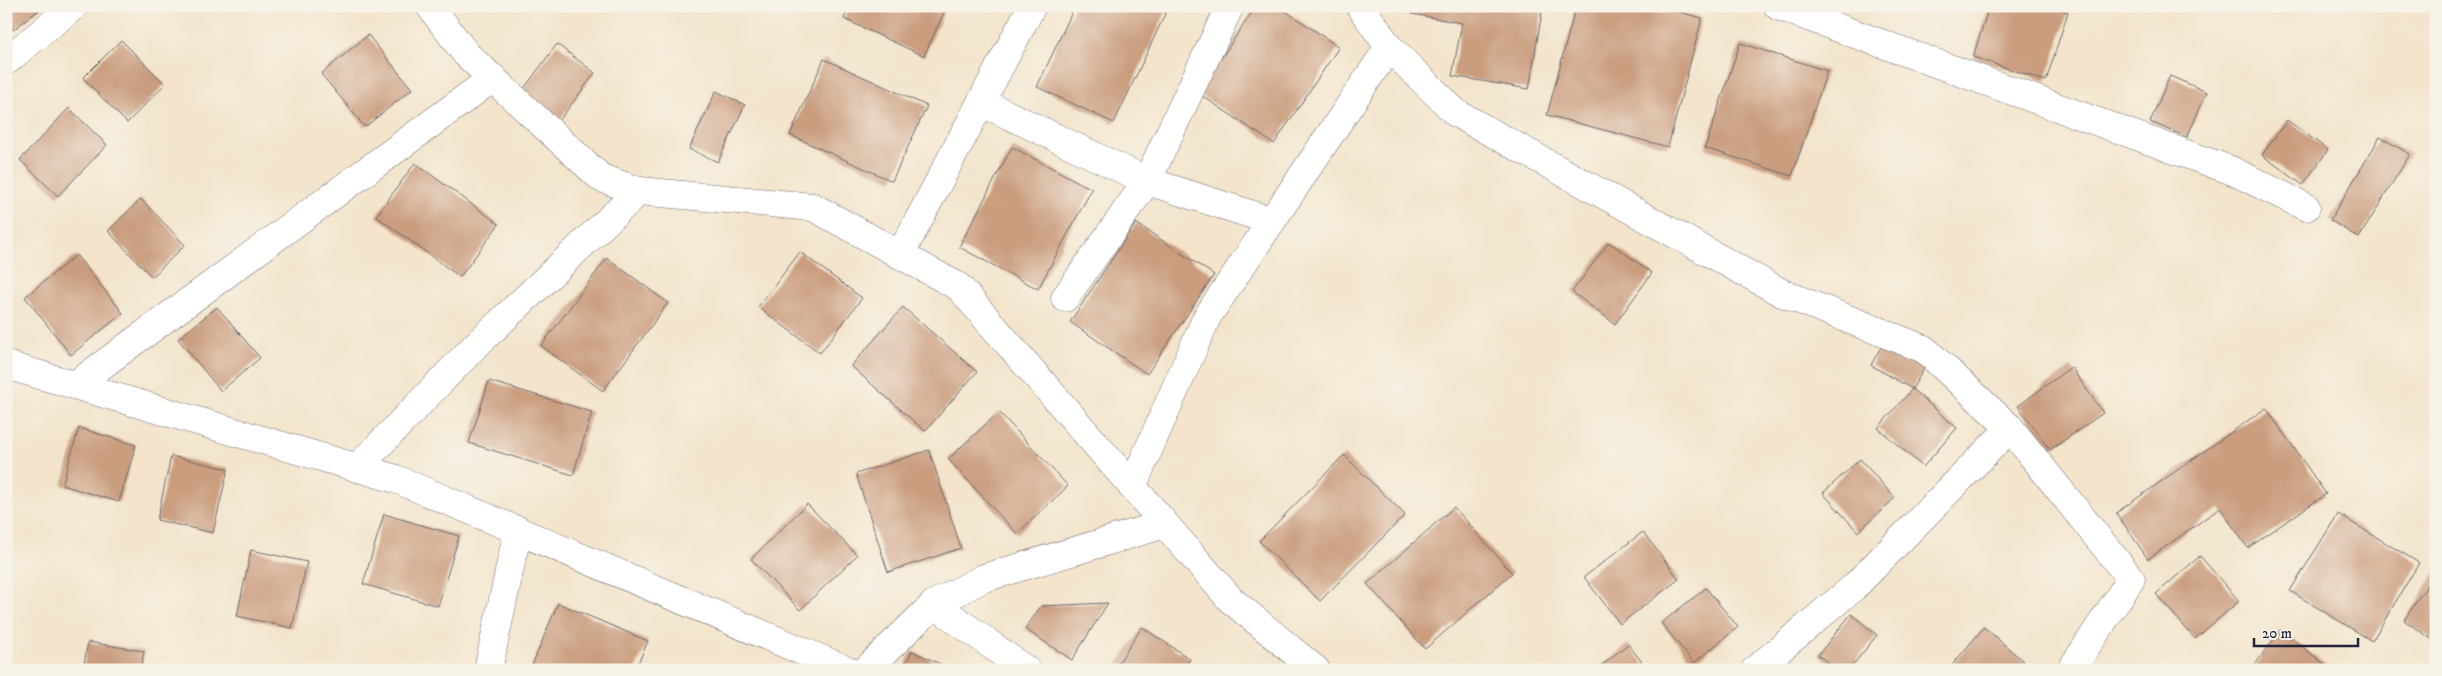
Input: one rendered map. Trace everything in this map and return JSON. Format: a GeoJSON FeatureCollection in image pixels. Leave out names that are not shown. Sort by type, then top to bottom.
{"type":"FeatureCollection","features":[{"type":"Feature","properties":{"kind":"street"},"geometry":{"type":"LineString","coordinates":[[6,61],[74,6]]}},
{"type":"Feature","properties":{"kind":"street"},"geometry":{"type":"LineString","coordinates":[[430,6],[466,54],[602,178],[639,191],[813,206],[959,287],[1231,600],[1316,670]]}},
{"type":"Feature","properties":{"kind":"street"},"geometry":{"type":"LineString","coordinates":[[900,255],[1032,6]]}},
{"type":"Feature","properties":{"kind":"street"},"geometry":{"type":"LineString","coordinates":[[1065,298],[1148,181],[1230,6]]}},
{"type":"Feature","properties":{"kind":"street"},"geometry":{"type":"LineString","coordinates":[[1360,6],[1389,47],[1456,113],[1782,293],[1924,348],[2010,428],[2131,578],[2071,670]]}},
{"type":"Feature","properties":{"kind":"street"},"geometry":{"type":"LineString","coordinates":[[1778,6],[2233,171],[2306,207]]}},
{"type":"Feature","properties":{"kind":"street"},"geometry":{"type":"LineString","coordinates":[[1132,487],[1207,317],[1389,47]]}},
{"type":"Feature","properties":{"kind":"street"},"geometry":{"type":"LineString","coordinates":[[75,385],[493,78]]}},
{"type":"Feature","properties":{"kind":"street"},"geometry":{"type":"LineString","coordinates":[[980,102],[1148,181],[1272,221]]}},
{"type":"Feature","properties":{"kind":"street"},"geometry":{"type":"LineString","coordinates":[[357,468],[474,347],[639,191]]}},
{"type":"Feature","properties":{"kind":"street"},"geometry":{"type":"LineString","coordinates":[[6,365],[396,479],[847,670]]}},
{"type":"Feature","properties":{"kind":"street"},"geometry":{"type":"LineString","coordinates":[[1755,670],[1854,587],[2010,428]]}},
{"type":"Feature","properties":{"kind":"street"},"geometry":{"type":"LineString","coordinates":[[866,670],[934,604],[984,578],[1165,524]]}},
{"type":"Feature","properties":{"kind":"street"},"geometry":{"type":"LineString","coordinates":[[488,670],[518,530]]}},
{"type":"Feature","properties":{"kind":"street"},"geometry":{"type":"LineString","coordinates":[[934,604],[1026,670]]}},
{"type":"Feature","properties":{"kind":"building"},"geometry":{"type":"Polygon","coordinates":[[[6,6],[44,6],[13,30],[6,20],[6,6]]]}},
{"type":"Feature","properties":{"kind":"building"},"geometry":{"type":"Polygon","coordinates":[[[849,6],[947,6],[924,56],[844,19],[849,6]]]}},
{"type":"Feature","properties":{"kind":"building"},"geometry":{"type":"Polygon","coordinates":[[[1075,6],[1159,6],[1167,10],[1114,123],[1037,87],[1075,6]]]}},
{"type":"Feature","properties":{"kind":"building"},"geometry":{"type":"Polygon","coordinates":[[[1256,6],[1278,6],[1339,47],[1274,144],[1198,93],[1256,6]]]}},
{"type":"Feature","properties":{"kind":"building"},"geometry":{"type":"Polygon","coordinates":[[[1414,6],[1543,6],[1529,89],[1452,76],[1462,23],[1412,14],[1414,6]]]}},
{"type":"Feature","properties":{"kind":"building"},"geometry":{"type":"Polygon","coordinates":[[[1576,6],[1657,6],[1702,18],[1668,147],[1547,115],[1576,6]]]}},
{"type":"Feature","properties":{"kind":"building"},"geometry":{"type":"Polygon","coordinates":[[[1989,6],[2050,6],[2068,12],[2046,81],[1973,57],[1989,6]]]}},
{"type":"Feature","properties":{"kind":"building"},"geometry":{"type":"Polygon","coordinates":[[[368,35],[412,89],[365,127],[321,74],[368,35]]]}},
{"type":"Feature","properties":{"kind":"building"},"geometry":{"type":"Polygon","coordinates":[[[121,40],[165,84],[127,123],[83,78],[121,40]]]}},
{"type":"Feature","properties":{"kind":"building"},"geometry":{"type":"Polygon","coordinates":[[[1740,43],[1827,71],[1792,176],[1705,148],[1740,43]]]}},
{"type":"Feature","properties":{"kind":"building"},"geometry":{"type":"Polygon","coordinates":[[[557,44],[595,73],[558,122],[520,94],[557,44]]]}},
{"type":"Feature","properties":{"kind":"building"},"geometry":{"type":"Polygon","coordinates":[[[824,59],[927,106],[892,181],[790,135],[824,59]]]}},
{"type":"Feature","properties":{"kind":"building"},"geometry":{"type":"Polygon","coordinates":[[[2170,76],[2207,92],[2187,137],[2150,122],[2170,76]]]}},
{"type":"Feature","properties":{"kind":"building"},"geometry":{"type":"Polygon","coordinates":[[[716,91],[745,105],[718,162],[689,149],[716,91]]]}},
{"type":"Feature","properties":{"kind":"building"},"geometry":{"type":"Polygon","coordinates":[[[69,108],[107,145],[58,196],[20,160],[69,108]]]}},
{"type":"Feature","properties":{"kind":"building"},"geometry":{"type":"Polygon","coordinates":[[[2287,120],[2328,150],[2303,185],[2262,155],[2287,120]]]}},
{"type":"Feature","properties":{"kind":"building"},"geometry":{"type":"Polygon","coordinates":[[[2380,137],[2410,154],[2359,238],[2330,220],[2380,137]]]}},
{"type":"Feature","properties":{"kind":"building"},"geometry":{"type":"Polygon","coordinates":[[[1012,147],[1092,189],[1038,289],[959,247],[1012,147]]]}},
{"type":"Feature","properties":{"kind":"building"},"geometry":{"type":"Polygon","coordinates":[[[415,163],[499,224],[460,277],[376,216],[415,163]]]}},
{"type":"Feature","properties":{"kind":"building"},"geometry":{"type":"Polygon","coordinates":[[[141,199],[185,245],[152,277],[108,231],[141,199]]]}},
{"type":"Feature","properties":{"kind":"building"},"geometry":{"type":"Polygon","coordinates":[[[1136,223],[1214,275],[1147,374],[1070,322],[1136,223]]]}},
{"type":"Feature","properties":{"kind":"building"},"geometry":{"type":"Polygon","coordinates":[[[1609,242],[1652,273],[1615,324],[1572,292],[1609,242]]]}},
{"type":"Feature","properties":{"kind":"building"},"geometry":{"type":"Polygon","coordinates":[[[800,252],[862,298],[820,353],[758,307],[800,252]]]}},
{"type":"Feature","properties":{"kind":"building"},"geometry":{"type":"Polygon","coordinates":[[[76,255],[123,313],[71,355],[25,297],[76,255]]]}},
{"type":"Feature","properties":{"kind":"building"},"geometry":{"type":"Polygon","coordinates":[[[607,258],[668,303],[603,391],[541,346],[607,258]]]}},
{"type":"Feature","properties":{"kind":"building"},"geometry":{"type":"Polygon","coordinates":[[[217,307],[260,358],[221,391],[178,339],[217,307]]]}},
{"type":"Feature","properties":{"kind":"building"},"geometry":{"type":"Polygon","coordinates":[[[903,307],[977,372],[925,431],[851,366],[903,307]]]}},
{"type":"Feature","properties":{"kind":"building"},"geometry":{"type":"Polygon","coordinates":[[[1886,338],[1928,362],[1912,389],[1871,365],[1886,338]]]}},
{"type":"Feature","properties":{"kind":"building"},"geometry":{"type":"Polygon","coordinates":[[[2071,367],[2103,413],[2050,450],[2018,406],[2071,367]]]}},
{"type":"Feature","properties":{"kind":"building"},"geometry":{"type":"Polygon","coordinates":[[[489,381],[592,412],[573,475],[469,443],[489,381]]]}},
{"type":"Feature","properties":{"kind":"building"},"geometry":{"type":"Polygon","coordinates":[[[1912,389],[1957,428],[1923,467],[1878,428],[1912,389]]]}},
{"type":"Feature","properties":{"kind":"building"},"geometry":{"type":"Polygon","coordinates":[[[2266,408],[2326,494],[2248,548],[2220,508],[2148,559],[2116,513],[2266,408]]]}},
{"type":"Feature","properties":{"kind":"building"},"geometry":{"type":"Polygon","coordinates":[[[999,412],[1068,486],[1017,534],[948,459],[999,412]]]}},
{"type":"Feature","properties":{"kind":"building"},"geometry":{"type":"Polygon","coordinates":[[[79,428],[136,445],[119,502],[62,485],[79,428]]]}},
{"type":"Feature","properties":{"kind":"building"},"geometry":{"type":"Polygon","coordinates":[[[929,450],[961,548],[888,572],[856,474],[929,450]]]}},
{"type":"Feature","properties":{"kind":"building"},"geometry":{"type":"Polygon","coordinates":[[[1344,455],[1405,515],[1320,601],[1259,541],[1344,455]]]}},
{"type":"Feature","properties":{"kind":"building"},"geometry":{"type":"Polygon","coordinates":[[[171,456],[228,469],[213,533],[157,520],[171,456]]]}},
{"type":"Feature","properties":{"kind":"building"},"geometry":{"type":"Polygon","coordinates":[[[1860,459],[1895,498],[1858,532],[1823,493],[1860,459]]]}},
{"type":"Feature","properties":{"kind":"building"},"geometry":{"type":"Polygon","coordinates":[[[807,504],[857,555],[800,610],[751,559],[807,504]]]}},
{"type":"Feature","properties":{"kind":"building"},"geometry":{"type":"Polygon","coordinates":[[[1454,507],[1512,573],[1425,649],[1367,584],[1454,507]]]}},
{"type":"Feature","properties":{"kind":"building"},"geometry":{"type":"Polygon","coordinates":[[[384,514],[459,536],[438,606],[363,584],[384,514]]]}},
{"type":"Feature","properties":{"kind":"building"},"geometry":{"type":"Polygon","coordinates":[[[2338,514],[2419,563],[2372,641],[2290,591],[2338,514]]]}},
{"type":"Feature","properties":{"kind":"building"},"geometry":{"type":"Polygon","coordinates":[[[1643,532],[1679,579],[1620,624],[1584,577],[1643,532]]]}},
{"type":"Feature","properties":{"kind":"building"},"geometry":{"type":"Polygon","coordinates":[[[251,550],[307,562],[292,628],[237,616],[251,550]]]}},
{"type":"Feature","properties":{"kind":"building"},"geometry":{"type":"Polygon","coordinates":[[[2200,556],[2239,601],[2195,639],[2156,594],[2200,556]]]}},
{"type":"Feature","properties":{"kind":"building"},"geometry":{"type":"Polygon","coordinates":[[[2436,572],[2436,642],[2404,620],[2436,572]]]}},
{"type":"Feature","properties":{"kind":"building"},"geometry":{"type":"Polygon","coordinates":[[[1706,588],[1738,627],[1694,663],[1661,623],[1706,588]]]}},
{"type":"Feature","properties":{"kind":"building"},"geometry":{"type":"Polygon","coordinates":[[[558,603],[648,641],[635,670],[530,670],[558,603]]]}},
{"type":"Feature","properties":{"kind":"building"},"geometry":{"type":"Polygon","coordinates":[[[1108,603],[1072,660],[1025,629],[1041,606],[1108,603]]]}},
{"type":"Feature","properties":{"kind":"building"},"geometry":{"type":"Polygon","coordinates":[[[1851,614],[1877,635],[1849,670],[1837,670],[1818,655],[1851,614]]]}},
{"type":"Feature","properties":{"kind":"building"},"geometry":{"type":"Polygon","coordinates":[[[1142,627],[1190,659],[1183,670],[1114,670],[1142,627]]]}},
{"type":"Feature","properties":{"kind":"building"},"geometry":{"type":"Polygon","coordinates":[[[1984,627],[2031,668],[2029,670],[1948,670],[1984,627]]]}},
{"type":"Feature","properties":{"kind":"building"},"geometry":{"type":"Polygon","coordinates":[[[2281,630],[2332,670],[2251,670],[2281,630]]]}},
{"type":"Feature","properties":{"kind":"building"},"geometry":{"type":"Polygon","coordinates":[[[88,642],[144,651],[141,670],[83,670],[88,642]]]}},
{"type":"Feature","properties":{"kind":"building"},"geometry":{"type":"Polygon","coordinates":[[[1628,644],[1648,670],[1596,670],[1628,644]]]}},
{"type":"Feature","properties":{"kind":"building"},"geometry":{"type":"Polygon","coordinates":[[[912,651],[953,670],[903,670],[912,651]]]}}]}
